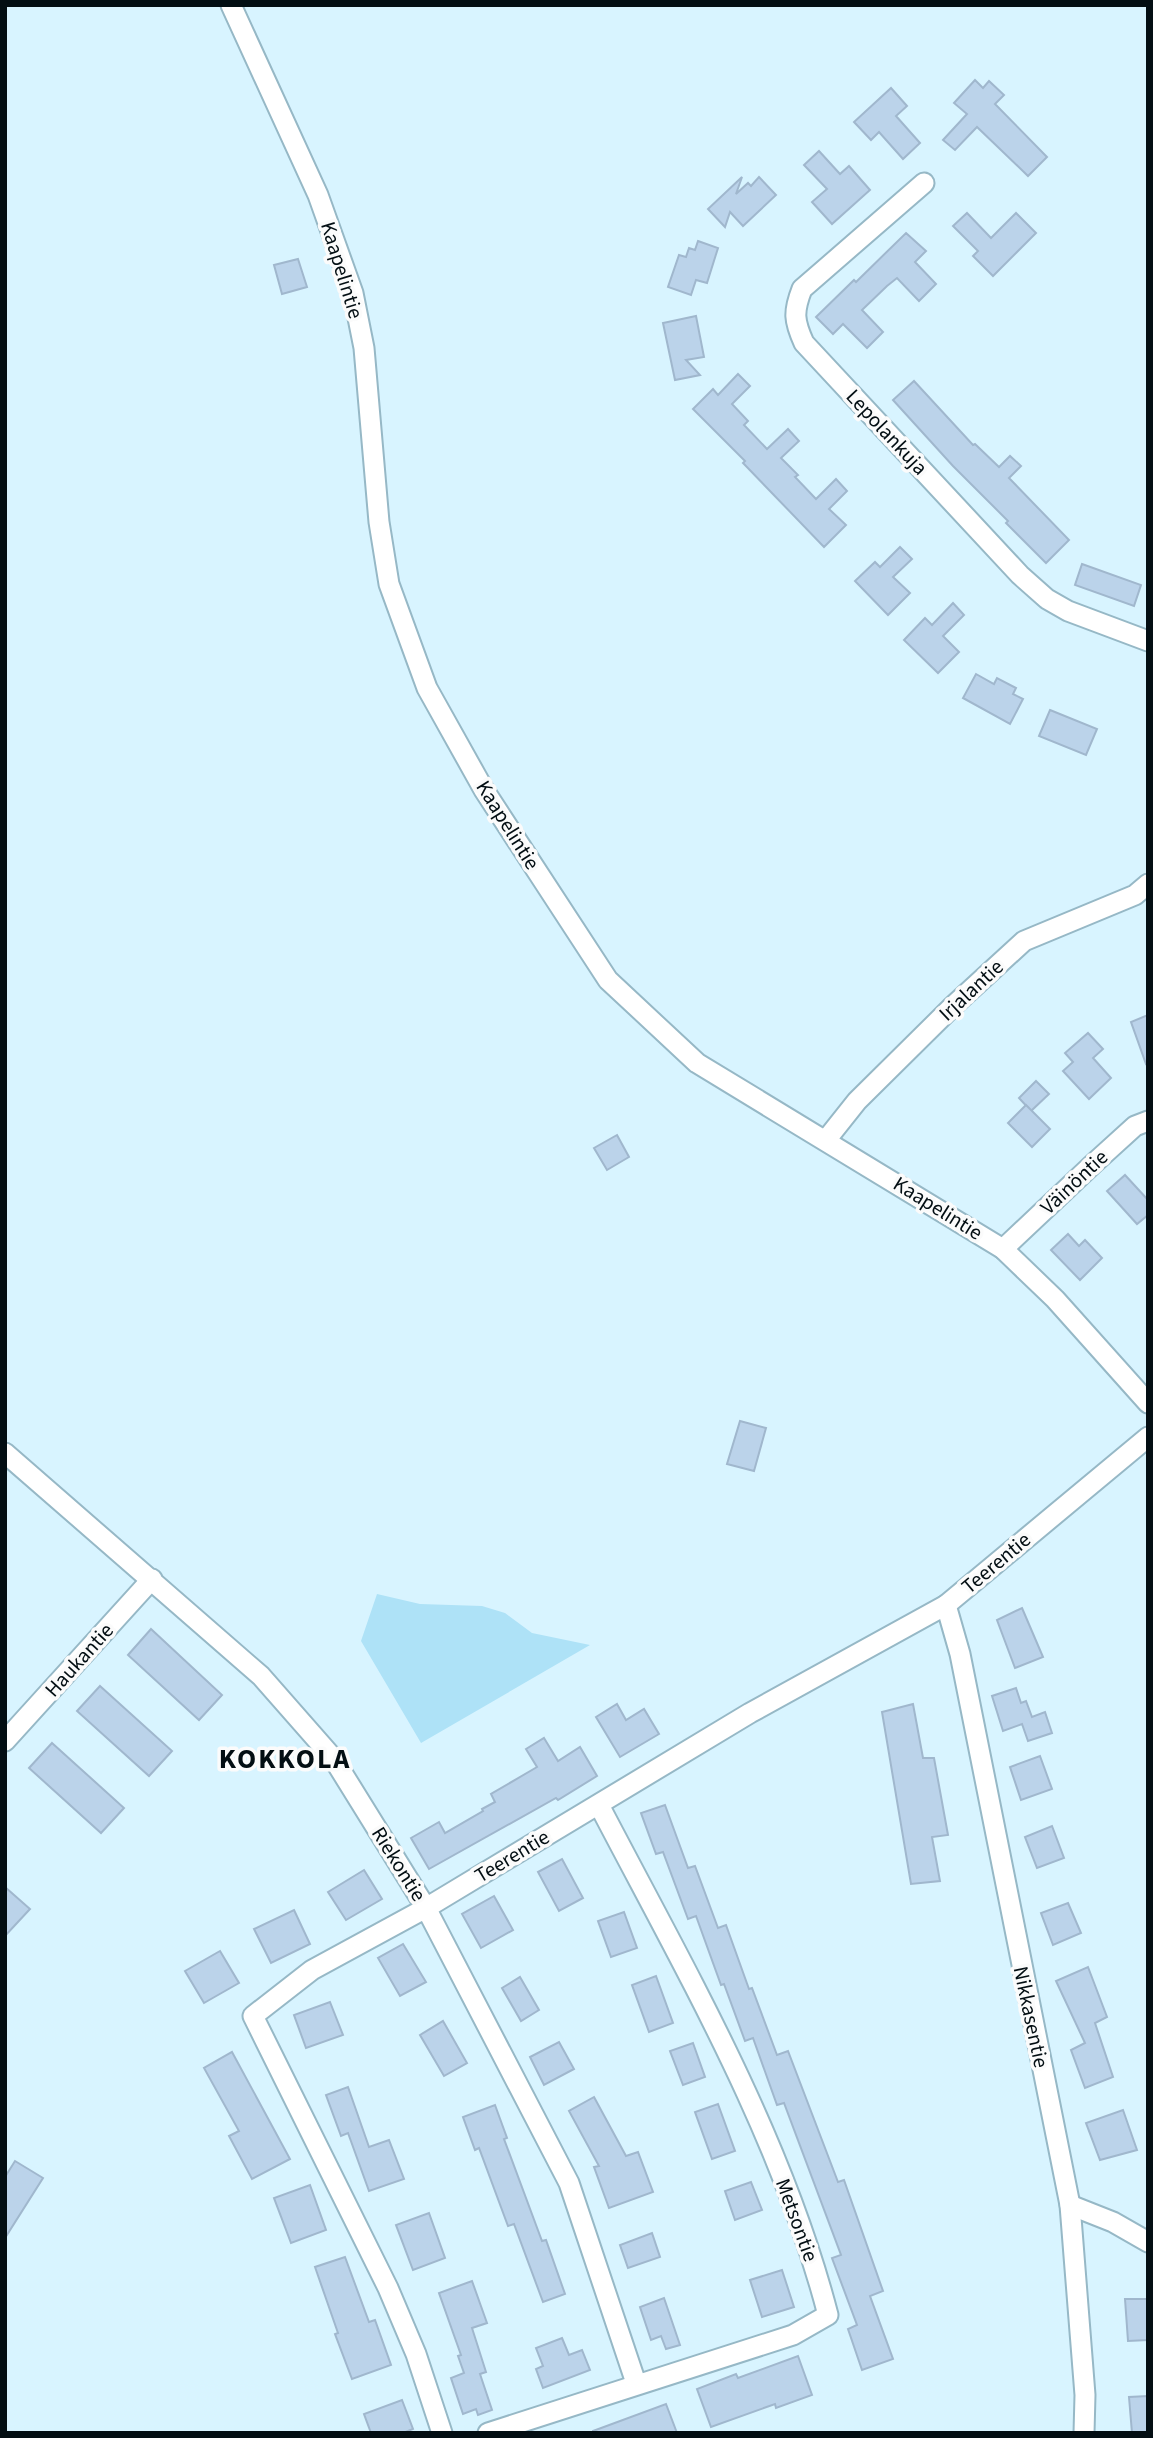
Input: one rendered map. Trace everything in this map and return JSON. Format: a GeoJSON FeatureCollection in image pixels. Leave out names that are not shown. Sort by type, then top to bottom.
{"type":"FeatureCollection","features":[{"type":"Feature","properties":{"kind":"street","name":"Kaapelintie"},"geometry":{"type":"LineString","coordinates":[[231,5],[318,195],[353,293],[365,348],[379,522],[388,584],[427,688],[484,790],[608,979],[697,1063],[1003,1249],[1055,1299],[1148,1403]]}},
{"type":"Feature","properties":{"kind":"street","name":"Lepolankuja"},"geometry":{"type":"LineString","coordinates":[[924,183],[802,289],[795,323],[804,343],[1020,575],[1047,599],[1068,611],[1148,641]]}},
{"type":"Feature","properties":{"kind":"street","name":"Irjalantie"},"geometry":{"type":"LineString","coordinates":[[826,1140],[857,1101],[953,1006],[1024,941],[1135,895],[1148,884]]}},
{"type":"Feature","properties":{"kind":"street","name":"Väinöntie"},"geometry":{"type":"LineString","coordinates":[[1003,1249],[1135,1126],[1148,1121]]}},
{"type":"Feature","properties":{"kind":"street","name":"Teerentie"},"geometry":{"type":"LineString","coordinates":[[442,2433],[416,2354],[388,2288],[253,2016],[312,1970],[426,1908],[750,1713],[946,1605],[1148,1437]]}},
{"type":"Feature","properties":{"kind":"street","name":"Riekontie"},"geometry":{"type":"LineString","coordinates":[[5,1453],[261,1676],[333,1758],[426,1908],[569,2183],[636,2384]]}},
{"type":"Feature","properties":{"kind":"street","name":"Haukantie"},"geometry":{"type":"LineString","coordinates":[[6,1739],[152,1579]]}},
{"type":"Feature","properties":{"kind":"street","name":"Nikkasentie"},"geometry":{"type":"LineString","coordinates":[[946,1605],[960,1654],[1070,2205],[1085,2395],[1084,2433]]}},
{"type":"Feature","properties":{"kind":"street","name":"Metsontie"},"geometry":{"type":"LineString","coordinates":[[488,2433],[793,2334],[828,2315],[820,2284],[766,2135],[703,2003],[599,1805]]}},
{"type":"Feature","properties":{"kind":"street"},"geometry":{"type":"LineString","coordinates":[[1070,2205],[1113,2222],[1148,2242]]}},
{"type":"Feature","properties":{"kind":"shaded area"},"geometry":{"type":"Polygon","coordinates":[[[377,1594],[420,1604],[482,1606],[505,1613],[532,1633],[590,1645],[421,1743],[361,1641],[377,1594]]]}},
{"type":"Feature","properties":{"kind":"building"},"geometry":{"type":"Polygon","coordinates":[[[975,80],[983,88],[989,81],[1004,95],[995,104],[1047,157],[1028,176],[977,127],[955,150],[943,140],[967,114],[954,103],[975,80]]]}},
{"type":"Feature","properties":{"kind":"building"},"geometry":{"type":"Polygon","coordinates":[[[891,88],[907,106],[896,116],[920,143],[903,159],[879,132],[871,140],[854,122],[891,88]]]}},
{"type":"Feature","properties":{"kind":"building"},"geometry":{"type":"Polygon","coordinates":[[[819,151],[840,174],[849,166],[870,190],[832,224],[812,202],[827,189],[804,165],[819,151]]]}},
{"type":"Feature","properties":{"kind":"building"},"geometry":{"type":"Polygon","coordinates":[[[742,177],[736,194],[748,183],[751,186],[759,177],[776,195],[743,226],[730,212],[725,227],[708,209],[742,177]]]}},
{"type":"Feature","properties":{"kind":"building"},"geometry":{"type":"Polygon","coordinates":[[[967,213],[991,238],[1016,213],[1036,233],[993,276],[973,256],[978,251],[953,226],[967,213]]]}},
{"type":"Feature","properties":{"kind":"building"},"geometry":{"type":"Polygon","coordinates":[[[906,233],[926,251],[915,262],[936,284],[919,301],[897,278],[887,286],[862,310],[883,332],[867,348],[843,324],[833,334],[816,317],[906,233]]]}},
{"type":"Feature","properties":{"kind":"building"},"geometry":{"type":"Polygon","coordinates":[[[698,241],[718,248],[707,283],[696,280],[691,295],[668,287],[679,255],[686,257],[689,248],[695,250],[698,241]]]}},
{"type":"Feature","properties":{"kind":"building"},"geometry":{"type":"Polygon","coordinates":[[[298,259],[307,287],[282,294],[274,265],[298,259]]]}},
{"type":"Feature","properties":{"kind":"building"},"geometry":{"type":"Polygon","coordinates":[[[696,316],[704,357],[686,360],[700,375],[675,380],[663,323],[696,316]]]}},
{"type":"Feature","properties":{"kind":"building"},"geometry":{"type":"Polygon","coordinates":[[[738,374],[750,386],[732,404],[748,421],[744,425],[767,449],[788,429],[799,441],[781,458],[816,499],[836,479],[847,491],[829,509],[846,525],[824,547],[693,409],[713,389],[718,395],[738,374]]]}},
{"type":"Feature","properties":{"kind":"building"},"geometry":{"type":"Polygon","coordinates":[[[914,381],[973,445],[999,467],[1010,456],[1021,466],[1009,478],[1069,540],[1046,563],[893,400],[914,381]]]}},
{"type":"Feature","properties":{"kind":"building"},"geometry":{"type":"Polygon","coordinates":[[[900,547],[912,559],[893,577],[910,593],[888,615],[855,581],[875,562],[880,567],[900,547]]]}},
{"type":"Feature","properties":{"kind":"building"},"geometry":{"type":"Polygon","coordinates":[[[1082,564],[1141,585],[1134,606],[1075,585],[1082,564]]]}},
{"type":"Feature","properties":{"kind":"building"},"geometry":{"type":"Polygon","coordinates":[[[953,603],[964,615],[943,636],[959,652],[938,673],[904,640],[925,618],[932,625],[953,603]]]}},
{"type":"Feature","properties":{"kind":"building"},"geometry":{"type":"Polygon","coordinates":[[[976,674],[994,684],[997,678],[1016,688],[1013,694],[1023,699],[1010,724],[963,698],[976,674]]]}},
{"type":"Feature","properties":{"kind":"building"},"geometry":{"type":"Polygon","coordinates":[[[1050,710],[1097,729],[1086,755],[1039,736],[1050,710]]]}},
{"type":"Feature","properties":{"kind":"building"},"geometry":{"type":"Polygon","coordinates":[[[1148,1015],[1148,1063],[1146,1064],[1131,1022],[1148,1015]]]}},
{"type":"Feature","properties":{"kind":"building"},"geometry":{"type":"Polygon","coordinates":[[[1088,1033],[1103,1049],[1093,1058],[1111,1078],[1089,1099],[1063,1071],[1073,1062],[1065,1053],[1088,1033]]]}},
{"type":"Feature","properties":{"kind":"building"},"geometry":{"type":"Polygon","coordinates":[[[1036,1081],[1049,1094],[1031,1111],[1019,1098],[1036,1081]]]}},
{"type":"Feature","properties":{"kind":"building"},"geometry":{"type":"Polygon","coordinates":[[[1026,1105],[1050,1129],[1032,1147],[1008,1123],[1026,1105]]]}},
{"type":"Feature","properties":{"kind":"building"},"geometry":{"type":"Polygon","coordinates":[[[617,1135],[629,1157],[607,1170],[594,1148],[617,1135]]]}},
{"type":"Feature","properties":{"kind":"building"},"geometry":{"type":"Polygon","coordinates":[[[1125,1175],[1148,1200],[1148,1215],[1137,1224],[1107,1191],[1125,1175]]]}},
{"type":"Feature","properties":{"kind":"building"},"geometry":{"type":"Polygon","coordinates":[[[1068,1234],[1079,1246],[1085,1240],[1102,1258],[1080,1280],[1051,1250],[1068,1234]]]}},
{"type":"Feature","properties":{"kind":"building"},"geometry":{"type":"Polygon","coordinates":[[[740,1421],[766,1428],[754,1471],[727,1464],[740,1421]]]}},
{"type":"Feature","properties":{"kind":"building"},"geometry":{"type":"Polygon","coordinates":[[[1022,1608],[1043,1657],[1015,1668],[997,1620],[1022,1608]]]}},
{"type":"Feature","properties":{"kind":"building"},"geometry":{"type":"Polygon","coordinates":[[[151,1629],[222,1695],[199,1720],[128,1655],[151,1629]]]}},
{"type":"Feature","properties":{"kind":"building"},"geometry":{"type":"Polygon","coordinates":[[[100,1686],[172,1751],[149,1776],[77,1711],[100,1686]]]}},
{"type":"Feature","properties":{"kind":"building"},"geometry":{"type":"Polygon","coordinates":[[[1016,1688],[1021,1703],[1026,1701],[1032,1717],[1045,1712],[1052,1733],[1028,1741],[1022,1724],[1003,1731],[992,1696],[1016,1688]]]}},
{"type":"Feature","properties":{"kind":"building"},"geometry":{"type":"Polygon","coordinates":[[[617,1704],[626,1720],[644,1709],[659,1734],[620,1757],[596,1717],[617,1704]]]}},
{"type":"Feature","properties":{"kind":"building"},"geometry":{"type":"Polygon","coordinates":[[[913,1704],[923,1758],[934,1758],[948,1835],[932,1837],[940,1881],[911,1884],[882,1712],[913,1704]]]}},
{"type":"Feature","properties":{"kind":"building"},"geometry":{"type":"Polygon","coordinates":[[[544,1738],[558,1761],[580,1747],[597,1776],[558,1800],[556,1798],[429,1869],[411,1838],[439,1822],[445,1833],[495,1802],[491,1794],[537,1767],[526,1749],[544,1738]]]}},
{"type":"Feature","properties":{"kind":"building"},"geometry":{"type":"Polygon","coordinates":[[[52,1743],[124,1808],[101,1833],[29,1768],[52,1743]]]}},
{"type":"Feature","properties":{"kind":"building"},"geometry":{"type":"Polygon","coordinates":[[[1040,1756],[1052,1789],[1021,1800],[1010,1767],[1040,1756]]]}},
{"type":"Feature","properties":{"kind":"building"},"geometry":{"type":"Polygon","coordinates":[[[665,1805],[688,1868],[695,1866],[718,1928],[726,1925],[777,2055],[788,2051],[838,2182],[844,2180],[883,2291],[870,2296],[893,2359],[862,2370],[848,2329],[857,2325],[832,2258],[841,2255],[784,2103],[777,2105],[753,2038],[745,2041],[696,1916],[688,1919],[663,1852],[656,1854],[641,1813],[665,1805]]]}},
{"type":"Feature","properties":{"kind":"building"},"geometry":{"type":"Polygon","coordinates":[[[1052,1826],[1064,1858],[1037,1868],[1025,1837],[1052,1826]]]}},
{"type":"Feature","properties":{"kind":"building"},"geometry":{"type":"Polygon","coordinates":[[[562,1859],[583,1898],[559,1911],[538,1872],[562,1859]]]}},
{"type":"Feature","properties":{"kind":"building"},"geometry":{"type":"Polygon","coordinates":[[[364,1870],[382,1899],[346,1920],[328,1892],[364,1870]]]}},
{"type":"Feature","properties":{"kind":"building"},"geometry":{"type":"Polygon","coordinates":[[[5,1887],[30,1909],[5,1936],[5,1887]]]}},
{"type":"Feature","properties":{"kind":"building"},"geometry":{"type":"Polygon","coordinates":[[[494,1896],[513,1930],[481,1948],[462,1914],[494,1896]]]}},
{"type":"Feature","properties":{"kind":"building"},"geometry":{"type":"Polygon","coordinates":[[[1068,1903],[1081,1933],[1053,1945],[1041,1913],[1068,1903]]]}},
{"type":"Feature","properties":{"kind":"building"},"geometry":{"type":"Polygon","coordinates":[[[294,1910],[310,1944],[271,1963],[254,1929],[294,1910]]]}},
{"type":"Feature","properties":{"kind":"building"},"geometry":{"type":"Polygon","coordinates":[[[624,1912],[637,1948],[611,1957],[598,1921],[624,1912]]]}},
{"type":"Feature","properties":{"kind":"building"},"geometry":{"type":"Polygon","coordinates":[[[403,1944],[426,1982],[400,1996],[378,1958],[403,1944]]]}},
{"type":"Feature","properties":{"kind":"building"},"geometry":{"type":"Polygon","coordinates":[[[220,1951],[239,1983],[204,2003],[185,1971],[220,1951]]]}},
{"type":"Feature","properties":{"kind":"building"},"geometry":{"type":"Polygon","coordinates":[[[1088,1967],[1107,2017],[1095,2023],[1113,2077],[1085,2088],[1071,2050],[1085,2043],[1056,1981],[1088,1967]]]}},
{"type":"Feature","properties":{"kind":"building"},"geometry":{"type":"Polygon","coordinates":[[[656,1976],[673,2023],[649,2032],[632,1985],[656,1976]]]}},
{"type":"Feature","properties":{"kind":"building"},"geometry":{"type":"Polygon","coordinates":[[[520,1977],[539,2010],[521,2021],[502,1988],[520,1977]]]}},
{"type":"Feature","properties":{"kind":"building"},"geometry":{"type":"Polygon","coordinates":[[[330,2002],[343,2035],[306,2048],[294,2015],[330,2002]]]}},
{"type":"Feature","properties":{"kind":"building"},"geometry":{"type":"Polygon","coordinates":[[[443,2021],[467,2063],[444,2076],[420,2035],[443,2021]]]}},
{"type":"Feature","properties":{"kind":"building"},"geometry":{"type":"Polygon","coordinates":[[[559,2042],[574,2069],[544,2085],[530,2057],[559,2042]]]}},
{"type":"Feature","properties":{"kind":"building"},"geometry":{"type":"Polygon","coordinates":[[[693,2043],[705,2077],[683,2085],[670,2051],[693,2043]]]}},
{"type":"Feature","properties":{"kind":"building"},"geometry":{"type":"Polygon","coordinates":[[[232,2052],[290,2159],[252,2179],[229,2136],[239,2131],[204,2068],[232,2052]]]}},
{"type":"Feature","properties":{"kind":"building"},"geometry":{"type":"Polygon","coordinates":[[[348,2087],[369,2147],[389,2140],[404,2179],[369,2191],[348,2133],[341,2136],[326,2095],[348,2087]]]}},
{"type":"Feature","properties":{"kind":"building"},"geometry":{"type":"Polygon","coordinates":[[[594,2097],[626,2156],[638,2152],[653,2192],[609,2208],[594,2167],[599,2166],[569,2111],[594,2097]]]}},
{"type":"Feature","properties":{"kind":"building"},"geometry":{"type":"Polygon","coordinates":[[[718,2104],[735,2151],[712,2159],[695,2112],[718,2104]]]}},
{"type":"Feature","properties":{"kind":"building"},"geometry":{"type":"Polygon","coordinates":[[[495,2105],[507,2138],[504,2139],[565,2294],[543,2302],[514,2224],[508,2226],[479,2148],[475,2150],[463,2117],[495,2105]]]}},
{"type":"Feature","properties":{"kind":"building"},"geometry":{"type":"Polygon","coordinates":[[[1123,2110],[1137,2150],[1100,2160],[1086,2123],[1123,2110]]]}},
{"type":"Feature","properties":{"kind":"building"},"geometry":{"type":"Polygon","coordinates":[[[15,2161],[43,2178],[5,2238],[5,2177],[15,2161]]]}},
{"type":"Feature","properties":{"kind":"building"},"geometry":{"type":"Polygon","coordinates":[[[751,2182],[762,2210],[735,2220],[725,2191],[751,2182]]]}},
{"type":"Feature","properties":{"kind":"building"},"geometry":{"type":"Polygon","coordinates":[[[310,2185],[326,2230],[291,2243],[274,2198],[310,2185]]]}},
{"type":"Feature","properties":{"kind":"building"},"geometry":{"type":"Polygon","coordinates":[[[429,2213],[445,2258],[413,2270],[396,2225],[429,2213]]]}},
{"type":"Feature","properties":{"kind":"building"},"geometry":{"type":"Polygon","coordinates":[[[652,2233],[660,2257],[628,2268],[620,2245],[652,2233]]]}},
{"type":"Feature","properties":{"kind":"building"},"geometry":{"type":"Polygon","coordinates":[[[345,2257],[369,2322],[375,2320],[391,2365],[352,2379],[315,2267],[345,2257]]]}},
{"type":"Feature","properties":{"kind":"building"},"geometry":{"type":"Polygon","coordinates":[[[782,2270],[794,2307],[762,2317],[750,2280],[782,2270]]]}},
{"type":"Feature","properties":{"kind":"building"},"geometry":{"type":"Polygon","coordinates":[[[472,2281],[487,2323],[472,2328],[486,2372],[480,2374],[492,2410],[478,2415],[476,2409],[463,2414],[451,2378],[464,2373],[458,2356],[461,2355],[439,2293],[472,2281]]]}},
{"type":"Feature","properties":{"kind":"building"},"geometry":{"type":"Polygon","coordinates":[[[664,2298],[680,2345],[666,2349],[661,2336],[651,2340],[640,2307],[664,2298]]]}},
{"type":"Feature","properties":{"kind":"building"},"geometry":{"type":"Polygon","coordinates":[[[1125,2299],[1148,2299],[1148,2340],[1128,2341],[1125,2299]]]}},
{"type":"Feature","properties":{"kind":"building"},"geometry":{"type":"Polygon","coordinates":[[[562,2338],[569,2355],[582,2350],[590,2370],[543,2388],[536,2369],[543,2366],[536,2348],[562,2338]]]}},
{"type":"Feature","properties":{"kind":"building"},"geometry":{"type":"Polygon","coordinates":[[[798,2356],[812,2395],[776,2408],[775,2404],[711,2427],[697,2389],[736,2374],[738,2378],[798,2356]]]}},
{"type":"Feature","properties":{"kind":"building"},"geometry":{"type":"Polygon","coordinates":[[[1148,2396],[1148,2433],[1132,2433],[1129,2397],[1148,2396]]]}},
{"type":"Feature","properties":{"kind":"building"},"geometry":{"type":"Polygon","coordinates":[[[402,2400],[413,2429],[403,2433],[371,2433],[364,2414],[402,2400]]]}},
{"type":"Feature","properties":{"kind":"building"},"geometry":{"type":"Polygon","coordinates":[[[666,2404],[677,2433],[593,2433],[593,2431],[666,2404]]]}},
{"type":"Feature","properties":{"kind":"district","name":"KOKKOLA"},"geometry":{"type":"Point","coordinates":[285,1758]}}]}
